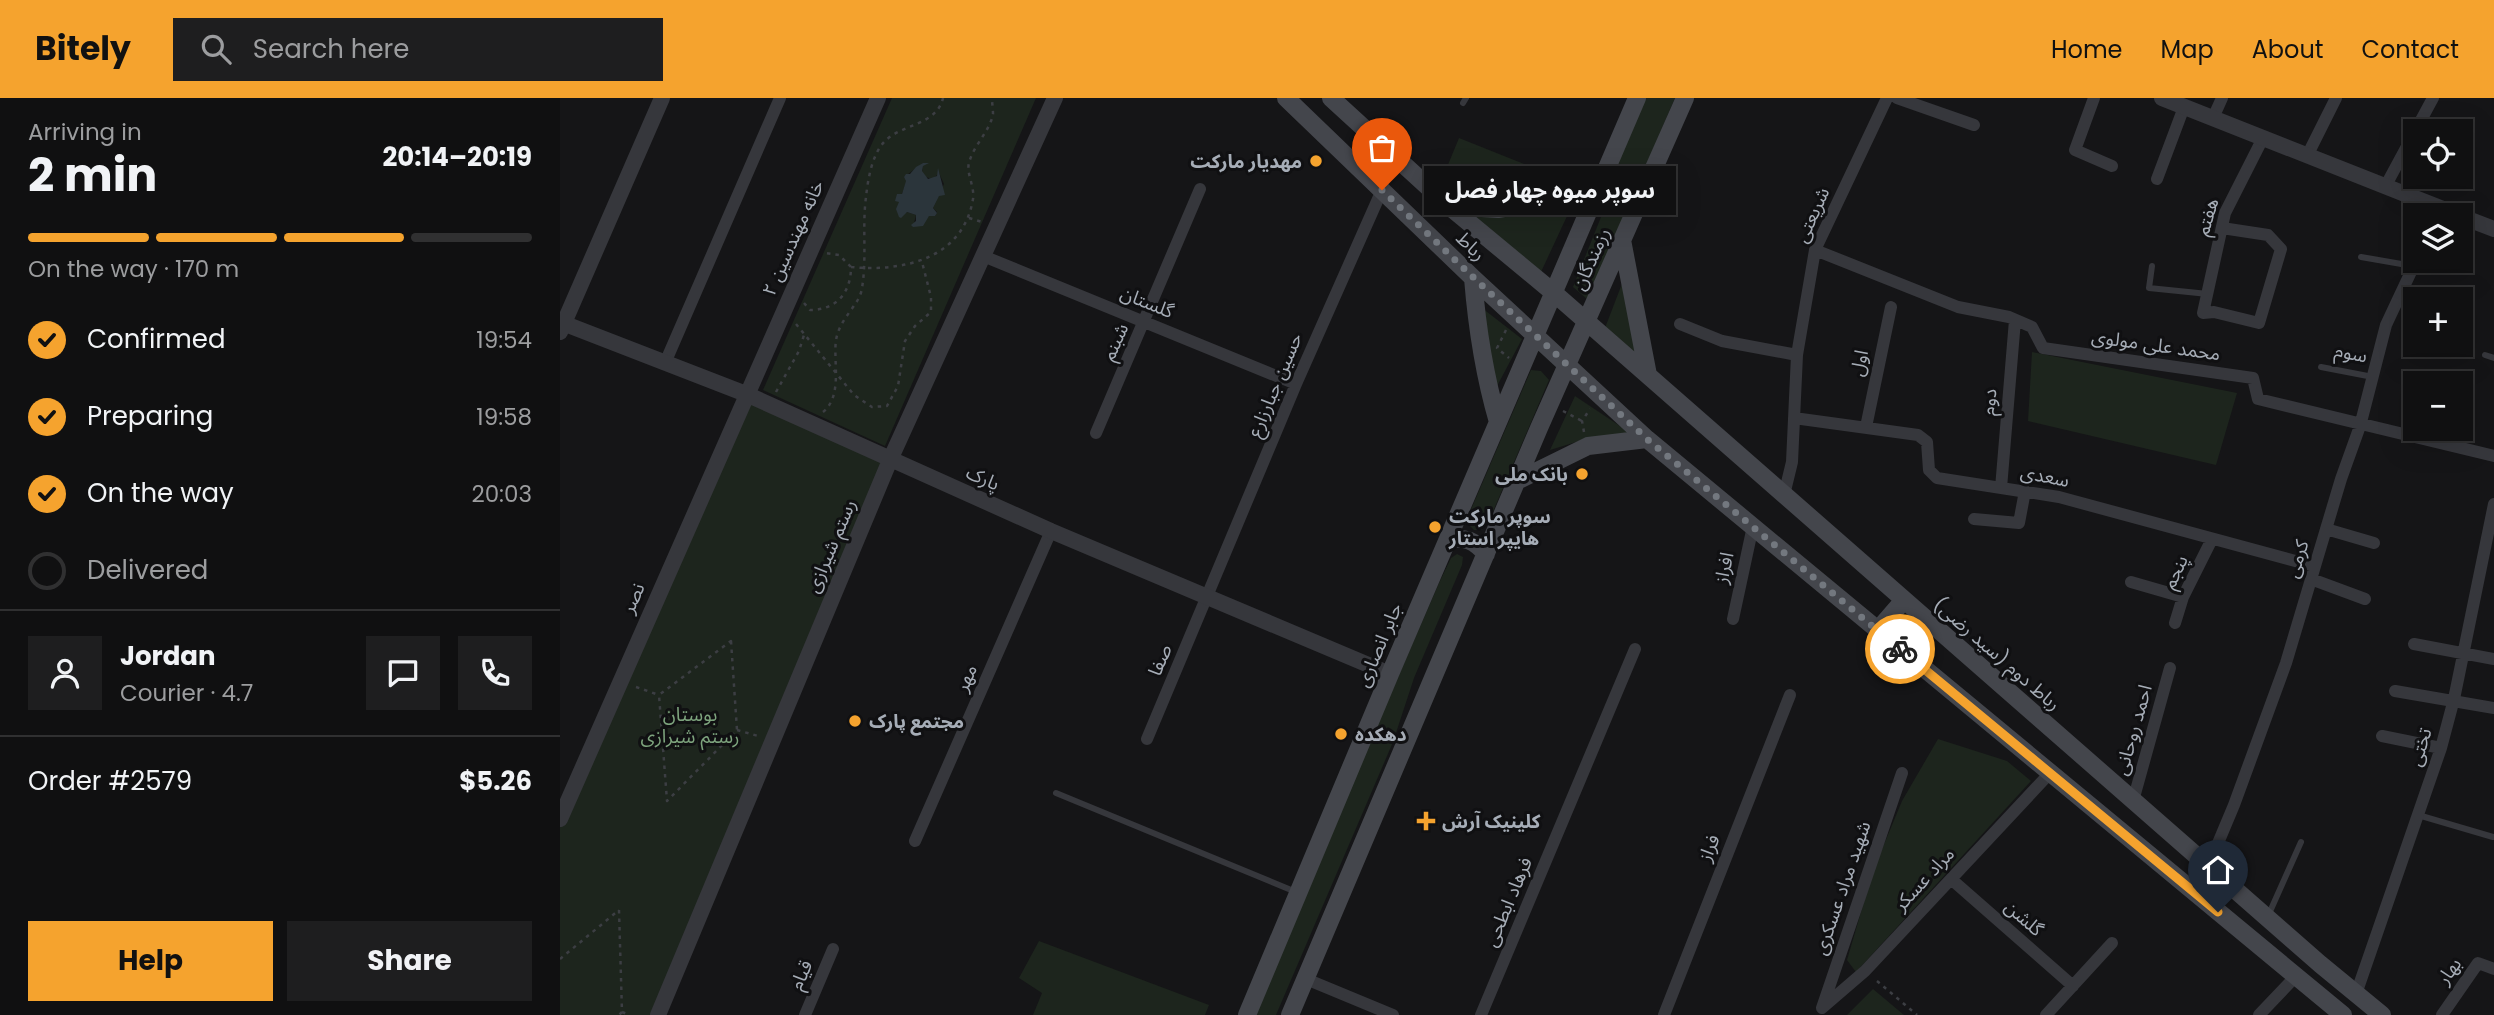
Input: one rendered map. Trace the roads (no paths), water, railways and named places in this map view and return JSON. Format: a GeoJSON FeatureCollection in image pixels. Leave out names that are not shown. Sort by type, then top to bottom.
{"type":"FeatureCollection","features":[{"type":"Feature","properties":{"kind":"main road","name":"رباط"},"geometry":{"type":"LineString","coordinates":[[1286,98],[1567,365]]}},
{"type":"Feature","properties":{"kind":"main road","name":"رباط"},"geometry":{"type":"LineString","coordinates":[[1331,98],[1449,206],[1586,321]]}},
{"type":"Feature","properties":{"kind":"main road","name":"رزمندگان"},"geometry":{"type":"LineString","coordinates":[[1586,321],[1685,98]]}},
{"type":"Feature","properties":{"kind":"main road","name":"رزمندگان"},"geometry":{"type":"LineString","coordinates":[[1554,293],[1632,100]]}},
{"type":"Feature","properties":{"kind":"main road"},"geometry":{"type":"LineString","coordinates":[[1449,206],[1498,209],[1541,202],[1601,182]]}},
{"type":"Feature","properties":{"kind":"main road"},"geometry":{"type":"LineString","coordinates":[[1622,240],[1648,375]]}},
{"type":"Feature","properties":{"kind":"main road"},"geometry":{"type":"LineString","coordinates":[[1474,278],[1485,378],[1498,422]]}},
{"type":"Feature","properties":{"kind":"main road","name":"جابر انصاری"},"geometry":{"type":"LineString","coordinates":[[1247,1015],[1554,293]]}},
{"type":"Feature","properties":{"kind":"main road"},"geometry":{"type":"LineString","coordinates":[[1290,1015],[1586,321]]}},
{"type":"Feature","properties":{"kind":"main road","name":"رباط دوم (سید رضی)"},"geometry":{"type":"LineString","coordinates":[[1586,321],[2208,867],[2382,1015]]}},
{"type":"Feature","properties":{"kind":"main road"},"geometry":{"type":"LineString","coordinates":[[1567,365],[1647,439],[2343,1015]]}},
{"type":"Feature","properties":{"kind":"main road"},"geometry":{"type":"LineString","coordinates":[[1517,481],[1588,446],[1647,439]]}},
{"type":"Feature","properties":{"kind":"main road"},"geometry":{"type":"LineString","coordinates":[[1448,540],[1459,537],[1468,539],[1479,545],[1486,554]]}},
{"type":"Feature","properties":{"kind":"main road"},"geometry":{"type":"LineString","coordinates":[[1878,630],[1903,600]]}},
{"type":"Feature","properties":{"kind":"street"},"geometry":{"type":"LineString","coordinates":[[561,326],[662,98]]}},
{"type":"Feature","properties":{"kind":"street"},"geometry":{"type":"LineString","coordinates":[[665,363],[780,98]]}},
{"type":"Feature","properties":{"kind":"street","name":"خانه مهندسین ۲"},"geometry":{"type":"LineString","coordinates":[[746,394],[878,98]]}},
{"type":"Feature","properties":{"kind":"street","name":"رستم شیرازی"},"geometry":{"type":"LineString","coordinates":[[658,1015],[890,460],[1055,98]]}},
{"type":"Feature","properties":{"kind":"street","name":"شریعتی"},"geometry":{"type":"LineString","coordinates":[[1784,495],[1792,462],[1797,355],[1815,250],[1887,98]]}},
{"type":"Feature","properties":{"kind":"street"},"geometry":{"type":"LineString","coordinates":[[1897,98],[1974,125]]}},
{"type":"Feature","properties":{"kind":"street"},"geometry":{"type":"LineString","coordinates":[[2094,98],[2075,150],[2112,166]]}},
{"type":"Feature","properties":{"kind":"street"},"geometry":{"type":"LineString","coordinates":[[2162,98],[2420,203]]}},
{"type":"Feature","properties":{"kind":"street"},"geometry":{"type":"LineString","coordinates":[[2213,118],[2222,98]]}},
{"type":"Feature","properties":{"kind":"street"},"geometry":{"type":"LineString","coordinates":[[2307,156],[2336,98]]}},
{"type":"Feature","properties":{"kind":"street"},"geometry":{"type":"LineString","coordinates":[[2385,187],[2433,98]]}},
{"type":"Feature","properties":{"kind":"street"},"geometry":{"type":"LineString","coordinates":[[2157,179],[2184,107]]}},
{"type":"Feature","properties":{"kind":"street","name":"هفتم"},"geometry":{"type":"LineString","coordinates":[[2222,228],[2268,236],[2281,249],[2259,323],[2214,312],[2203,313],[2225,213],[2263,138]]}},
{"type":"Feature","properties":{"kind":"street","name":"شبنم"},"geometry":{"type":"LineString","coordinates":[[1096,433],[1200,189]]}},
{"type":"Feature","properties":{"kind":"street","name":"حسین جبارزارع"},"geometry":{"type":"LineString","coordinates":[[1208,597],[1296,383],[1382,190]]}},
{"type":"Feature","properties":{"kind":"street"},"geometry":{"type":"LineString","coordinates":[[2473,221],[2493,227]]}},
{"type":"Feature","properties":{"kind":"street","name":"محمد علی مولوی"},"geometry":{"type":"LineString","coordinates":[[1815,250],[1958,307],[2015,320],[2032,327],[2043,348],[2253,378],[2258,399],[2360,426],[2494,456]]}},
{"type":"Feature","properties":{"kind":"street","name":"گلستان"},"geometry":{"type":"LineString","coordinates":[[983,256],[1296,383]]}},
{"type":"Feature","properties":{"kind":"street","name":"کرمی"},"geometry":{"type":"LineString","coordinates":[[2208,867],[2234,805],[2286,663],[2360,426],[2386,325],[2410,273]]}},
{"type":"Feature","properties":{"kind":"street","name":"اول"},"geometry":{"type":"LineString","coordinates":[[1866,427],[1891,307]]}},
{"type":"Feature","properties":{"kind":"street","name":"دوم"},"geometry":{"type":"LineString","coordinates":[[2001,488],[2015,320]]}},
{"type":"Feature","properties":{"kind":"street"},"geometry":{"type":"LineString","coordinates":[[1680,324],[1722,341],[1797,355]]}},
{"type":"Feature","properties":{"kind":"street","name":"پارک"},"geometry":{"type":"LineString","coordinates":[[561,326],[746,394],[1051,531],[1390,674]]}},
{"type":"Feature","properties":{"kind":"street","name":"نصر"},"geometry":{"type":"LineString","coordinates":[[560,819],[746,394]]}},
{"type":"Feature","properties":{"kind":"street","name":"سعدی"},"geometry":{"type":"LineString","coordinates":[[1794,418],[1917,435],[1927,442],[1928,470],[1937,478],[2059,497],[2213,539],[2313,573]]}},
{"type":"Feature","properties":{"kind":"street"},"geometry":{"type":"LineString","coordinates":[[1974,519],[2019,523],[2025,491]]}},
{"type":"Feature","properties":{"kind":"street","name":"تختی"},"geometry":{"type":"LineString","coordinates":[[2356,994],[2441,748],[2454,699],[2494,504]]}},
{"type":"Feature","properties":{"kind":"street","name":"افراز"},"geometry":{"type":"LineString","coordinates":[[1733,619],[1753,526]]}},
{"type":"Feature","properties":{"kind":"street"},"geometry":{"type":"LineString","coordinates":[[2326,529],[2374,543]]}},
{"type":"Feature","properties":{"kind":"street","name":"مهر"},"geometry":{"type":"LineString","coordinates":[[915,841],[1051,531]]}},
{"type":"Feature","properties":{"kind":"street","name":"پنجم"},"geometry":{"type":"LineString","coordinates":[[2175,623],[2183,597],[2213,539]]}},
{"type":"Feature","properties":{"kind":"street"},"geometry":{"type":"LineString","coordinates":[[2313,573],[2365,599]]}},
{"type":"Feature","properties":{"kind":"street"},"geometry":{"type":"LineString","coordinates":[[2131,582],[2183,597]]}},
{"type":"Feature","properties":{"kind":"street","name":"صفا"},"geometry":{"type":"LineString","coordinates":[[1147,739],[1208,597]]}},
{"type":"Feature","properties":{"kind":"street"},"geometry":{"type":"LineString","coordinates":[[2414,644],[2494,659]]}},
{"type":"Feature","properties":{"kind":"street","name":"فرهاد ابطحی"},"geometry":{"type":"LineString","coordinates":[[1481,1015],[1635,649]]}},
{"type":"Feature","properties":{"kind":"street","name":"احمد روحانی"},"geometry":{"type":"LineString","coordinates":[[2133,801],[2170,668]]}},
{"type":"Feature","properties":{"kind":"street"},"geometry":{"type":"LineString","coordinates":[[2395,691],[2454,699],[2494,708]]}},
{"type":"Feature","properties":{"kind":"street","name":"فراز"},"geometry":{"type":"LineString","coordinates":[[1664,1015],[1790,695]]}},
{"type":"Feature","properties":{"kind":"street"},"geometry":{"type":"LineString","coordinates":[[2382,736],[2441,748]]}},
{"type":"Feature","properties":{"kind":"street","name":"شهید مراد عسکری"},"geometry":{"type":"LineString","coordinates":[[1821,1011],[1902,773]]}},
{"type":"Feature","properties":{"kind":"street","name":"مراد عسکر"},"geometry":{"type":"LineString","coordinates":[[1821,1011],[1865,971],[2050,773]]}},
{"type":"Feature","properties":{"kind":"street","name":"گلشن"},"geometry":{"type":"LineString","coordinates":[[1951,879],[2073,986]]}},
{"type":"Feature","properties":{"kind":"street"},"geometry":{"type":"LineString","coordinates":[[2046,1015],[2112,943]]}},
{"type":"Feature","properties":{"kind":"street","name":"قیام"},"geometry":{"type":"LineString","coordinates":[[805,1015],[833,949]]}},
{"type":"Feature","properties":{"kind":"street","name":"بهار"},"geometry":{"type":"LineString","coordinates":[[2442,1015],[2478,963],[2494,969]]}},
{"type":"Feature","properties":{"kind":"street"},"geometry":{"type":"LineString","coordinates":[[2259,1015],[2296,976]]}},
{"type":"Feature","properties":{"kind":"street"},"geometry":{"type":"LineString","coordinates":[[1306,979],[1393,1015]]}},
{"type":"Feature","properties":{"kind":"lane"},"geometry":{"type":"LineString","coordinates":[[2361,257],[2403,263]]}},
{"type":"Feature","properties":{"kind":"lane"},"geometry":{"type":"LineString","coordinates":[[2152,266],[2149,288],[2208,294]]}},
{"type":"Feature","properties":{"kind":"lane"},"geometry":{"type":"LineString","coordinates":[[2484,355],[2494,358]]}},
{"type":"Feature","properties":{"kind":"lane","name":"سوم"},"geometry":{"type":"LineString","coordinates":[[2321,367],[2373,377]]}},
{"type":"Feature","properties":{"kind":"lane"},"geometry":{"type":"LineString","coordinates":[[1056,793],[1298,893]]}},
{"type":"Feature","properties":{"kind":"lane"},"geometry":{"type":"LineString","coordinates":[[2418,815],[2493,837]]}},
{"type":"Feature","properties":{"kind":"lane"},"geometry":{"type":"LineString","coordinates":[[2267,918],[2301,842]]}},
{"type":"Feature","properties":{"kind":"place","name":"مهدیار مارکت"},"geometry":{"type":"Point","coordinates":[1316,161]}},
{"type":"Feature","properties":{"kind":"place","name":"سوپر میوه چهار فصل"},"geometry":{"type":"Point","coordinates":[1382,190]}},
{"type":"Feature","properties":{"kind":"place","name":"بانک ملی"},"geometry":{"type":"Point","coordinates":[1582,474]}},
{"type":"Feature","properties":{"kind":"place","name":"سوپر مارکت هایپر استار"},"geometry":{"type":"Point","coordinates":[1435,527]}},
{"type":"Feature","properties":{"kind":"place","name":"مجتمع پارک"},"geometry":{"type":"Point","coordinates":[855,721]}},
{"type":"Feature","properties":{"kind":"place","name":"دهکده"},"geometry":{"type":"Point","coordinates":[1341,734]}},
{"type":"Feature","properties":{"kind":"place","name":"کلینیک آرش"},"geometry":{"type":"Point","coordinates":[1426,821]}},
{"type":"Feature","properties":{"kind":"park label","name":"بوستان رستم شیرازی"},"geometry":{"type":"Point","coordinates":[690,725]}}]}
